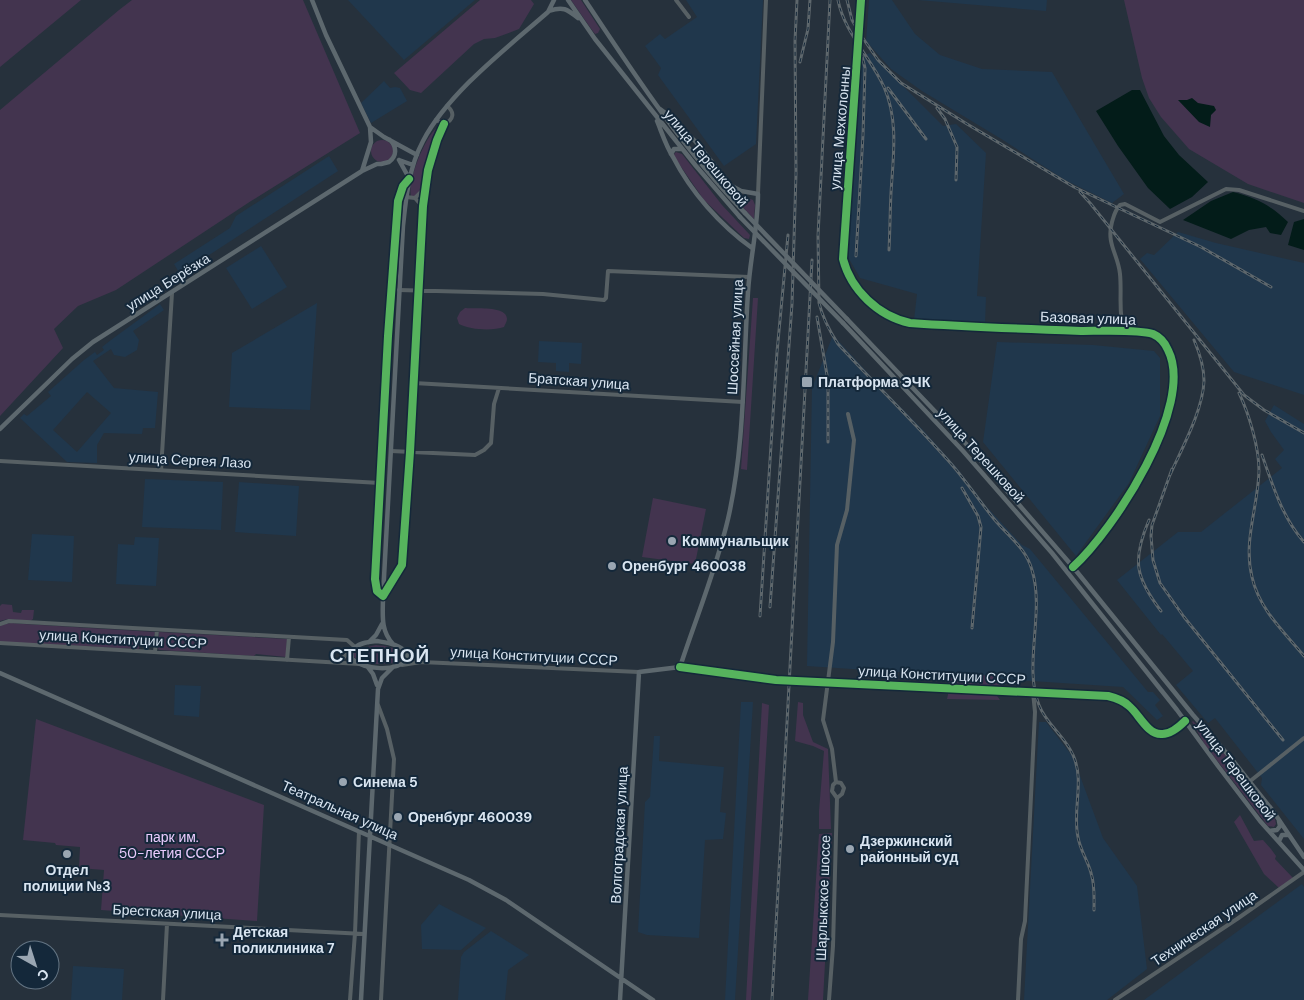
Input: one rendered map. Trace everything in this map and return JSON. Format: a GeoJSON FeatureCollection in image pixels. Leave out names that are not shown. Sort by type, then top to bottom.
{"type":"FeatureCollection","features":[{"type":"Feature","properties":{"kind":"main road"},"geometry":{"type":"LineString","coordinates":[[312,0],[370,128],[371,142]]}},
{"type":"Feature","properties":{"kind":"main road"},"geometry":{"type":"LineString","coordinates":[[368,642],[380,629],[382,620],[399,290],[406,197],[413,165],[423,141],[447,106],[474,78],[548,12],[554,0]]}},
{"type":"Feature","properties":{"kind":"main road","name":"улица Терешковой"},"geometry":{"type":"LineString","coordinates":[[568,0],[596,39],[706,179],[963,451],[1067,572],[1186,721],[1218,766],[1269,831],[1304,871]]}},
{"type":"Feature","properties":{"kind":"main road","name":"улица Терешковой"},"geometry":{"type":"LineString","coordinates":[[585,0],[654,101],[725,192],[929,404],[994,476],[1073,567],[1249,782],[1304,857]]}},
{"type":"Feature","properties":{"kind":"main road"},"geometry":{"type":"LineString","coordinates":[[548,12],[559,8],[571,13],[583,22]]}},
{"type":"Feature","properties":{"kind":"main road"},"geometry":{"type":"LineString","coordinates":[[596,39],[606,31]]}},
{"type":"Feature","properties":{"kind":"main road"},"geometry":{"type":"LineString","coordinates":[[648,106],[654,101]]}},
{"type":"Feature","properties":{"kind":"main road"},"geometry":{"type":"LineString","coordinates":[[660,109],[696,142],[730,185],[741,191],[758,194]]}},
{"type":"Feature","properties":{"kind":"main road"},"geometry":{"type":"LineString","coordinates":[[654,114],[671,154],[709,209],[752,248]]}},
{"type":"Feature","properties":{"kind":"main road"},"geometry":{"type":"LineString","coordinates":[[370,128],[417,155]]}},
{"type":"Feature","properties":{"kind":"main road"},"geometry":{"type":"LineString","coordinates":[[362,171],[371,142],[384,137]]}},
{"type":"Feature","properties":{"kind":"main road"},"geometry":{"type":"LineString","coordinates":[[368,155],[377,164],[385,164],[394,157],[395,148],[390,140]]}},
{"type":"Feature","properties":{"kind":"main road"},"geometry":{"type":"LineString","coordinates":[[688,146],[691,142],[696,142]]}},
{"type":"Feature","properties":{"kind":"main road"},"geometry":{"type":"LineString","coordinates":[[671,154],[674,149],[682,149]]}},
{"type":"Feature","properties":{"kind":"main road"},"geometry":{"type":"LineString","coordinates":[[394,157],[413,165]]}},
{"type":"Feature","properties":{"kind":"main road"},"geometry":{"type":"LineString","coordinates":[[400,160],[410,179]]}},
{"type":"Feature","properties":{"kind":"main road","name":"улица Берёзка"},"geometry":{"type":"LineString","coordinates":[[0,429],[81,351],[362,171],[377,164]]}},
{"type":"Feature","properties":{"kind":"main road","name":"Шоссейная улица"},"geometry":{"type":"LineString","coordinates":[[680,667],[711,576],[727,522],[735,482],[743,402],[749,277],[757,219],[758,194]]}},
{"type":"Feature","properties":{"kind":"main road"},"geometry":{"type":"LineString","coordinates":[[989,480],[994,476]]}},
{"type":"Feature","properties":{"kind":"main road"},"geometry":{"type":"LineString","coordinates":[[1067,572],[1073,567]]}},
{"type":"Feature","properties":{"kind":"main road"},"geometry":{"type":"LineString","coordinates":[[382,620],[384,631],[393,644]]}},
{"type":"Feature","properties":{"kind":"main road"},"geometry":{"type":"LineString","coordinates":[[364,665],[393,667],[407,660],[407,653],[393,644],[377,641],[368,642],[354,648],[350,654],[352,659],[364,665],[375,677],[378,688]]}},
{"type":"Feature","properties":{"kind":"main road"},"geometry":{"type":"LineString","coordinates":[[361,1000],[378,688],[380,681],[393,667]]}},
{"type":"Feature","properties":{"kind":"main road","name":"улица Конституции СССР"},"geometry":{"type":"LineString","coordinates":[[640,672],[680,667]]}},
{"type":"Feature","properties":{"kind":"main road","name":"Волгоградская улица"},"geometry":{"type":"LineString","coordinates":[[620,1000],[640,672]]}},
{"type":"Feature","properties":{"kind":"main road","name":"Театральная улица"},"geometry":{"type":"LineString","coordinates":[[0,673],[469,880],[488,890],[653,1000]]}},
{"type":"Feature","properties":{"kind":"main road","name":"улица Конституции СССР"},"geometry":{"type":"LineString","coordinates":[[1186,721],[1193,715]]}},
{"type":"Feature","properties":{"kind":"main road"},"geometry":{"type":"LineString","coordinates":[[1269,831],[1277,830],[1280,826],[1279,821]]}},
{"type":"Feature","properties":{"kind":"main road"},"geometry":{"type":"LineString","coordinates":[[1279,841],[1282,835],[1289,835]]}},
{"type":"Feature","properties":{"kind":"street"},"geometry":{"type":"LineString","coordinates":[[676,0],[690,17]]}},
{"type":"Feature","properties":{"kind":"street","name":"Шоссейная улица"},"geometry":{"type":"LineString","coordinates":[[758,194],[766,0]]}},
{"type":"Feature","properties":{"kind":"street","name":"улица Мехколонны"},"geometry":{"type":"LineString","coordinates":[[843,258],[862,0]]}},
{"type":"Feature","properties":{"kind":"street"},"geometry":{"type":"LineString","coordinates":[[410,179],[403,186],[398,201],[385,397],[375,579],[377,590],[383,596],[402,565],[414,382],[422,206],[432,156],[444,124],[450,121],[453,115],[451,109],[447,106]]}},
{"type":"Feature","properties":{"kind":"street"},"geometry":{"type":"LineString","coordinates":[[436,120],[444,124]]}},
{"type":"Feature","properties":{"kind":"street"},"geometry":{"type":"LineString","coordinates":[[415,198],[425,188]]}},
{"type":"Feature","properties":{"kind":"street","name":"Базовая улица"},"geometry":{"type":"LineString","coordinates":[[1124,332],[1120,317],[1120,270],[1109,235],[1116,210],[1120,205],[1125,204],[1160,222],[1226,189],[1239,190],[1304,210]]}},
{"type":"Feature","properties":{"kind":"street"},"geometry":{"type":"LineString","coordinates":[[406,197],[415,198],[422,206]]}},
{"type":"Feature","properties":{"kind":"street","name":"Базовая улица"},"geometry":{"type":"LineString","coordinates":[[843,258],[852,280],[866,299],[880,311],[900,320],[925,324],[1154,334],[1166,346],[1174,369],[1170,402],[1155,448],[1098,541],[1073,567]]}},
{"type":"Feature","properties":{"kind":"street"},"geometry":{"type":"LineString","coordinates":[[399,290],[543,294],[604,300],[606,298],[608,271],[749,277]]}},
{"type":"Feature","properties":{"kind":"street"},"geometry":{"type":"LineString","coordinates":[[161,470],[172,293]]}},
{"type":"Feature","properties":{"kind":"street","name":"Братская улица"},"geometry":{"type":"LineString","coordinates":[[414,382],[743,402]]}},
{"type":"Feature","properties":{"kind":"street"},"geometry":{"type":"LineString","coordinates":[[391,451],[475,455],[484,450],[491,443],[494,404],[499,388]]}},
{"type":"Feature","properties":{"kind":"street"},"geometry":{"type":"LineString","coordinates":[[385,397],[393,398]]}},
{"type":"Feature","properties":{"kind":"street"},"geometry":{"type":"LineString","coordinates":[[836,782],[841,783],[844,788],[842,794],[837,798],[832,791],[833,785],[836,782],[832,749],[823,720],[833,642],[837,545],[847,510],[854,440],[848,414]]}},
{"type":"Feature","properties":{"kind":"street","name":"улица Сергея Лазо"},"geometry":{"type":"LineString","coordinates":[[0,461],[380,483]]}},
{"type":"Feature","properties":{"kind":"street"},"geometry":{"type":"LineString","coordinates":[[0,624],[9,621],[347,640],[354,648],[341,660],[334,662]]}},
{"type":"Feature","properties":{"kind":"street"},"geometry":{"type":"LineString","coordinates":[[155,652],[157,630]]}},
{"type":"Feature","properties":{"kind":"street"},"geometry":{"type":"LineString","coordinates":[[287,660],[288,637]]}},
{"type":"Feature","properties":{"kind":"street","name":"улица Конституции СССР"},"geometry":{"type":"LineString","coordinates":[[0,643],[364,665]]}},
{"type":"Feature","properties":{"kind":"street"},"geometry":{"type":"LineString","coordinates":[[407,653],[421,662]]}},
{"type":"Feature","properties":{"kind":"street","name":"улица Конституции СССР"},"geometry":{"type":"LineString","coordinates":[[400,665],[421,662],[640,672]]}},
{"type":"Feature","properties":{"kind":"street","name":"улица Конституции СССР"},"geometry":{"type":"LineString","coordinates":[[680,667],[776,680],[1099,695],[1116,698],[1130,707],[1152,731],[1160,734],[1169,733],[1186,721]]}},
{"type":"Feature","properties":{"kind":"street"},"geometry":{"type":"LineString","coordinates":[[1018,1000],[1025,921],[1035,712],[1033,692]]}},
{"type":"Feature","properties":{"kind":"street"},"geometry":{"type":"LineString","coordinates":[[377,702],[387,728],[393,753],[381,1000]]}},
{"type":"Feature","properties":{"kind":"street"},"geometry":{"type":"LineString","coordinates":[[1249,782],[1304,738]]}},
{"type":"Feature","properties":{"kind":"street","name":"Шарлыкское шоссе"},"geometry":{"type":"LineString","coordinates":[[829,1000],[837,798]]}},
{"type":"Feature","properties":{"kind":"street"},"geometry":{"type":"LineString","coordinates":[[350,1000],[359,831]]}},
{"type":"Feature","properties":{"kind":"street","name":"Техническая улица"},"geometry":{"type":"LineString","coordinates":[[1115,1000],[1237,919],[1304,871]]}},
{"type":"Feature","properties":{"kind":"street","name":"Брестская улица"},"geometry":{"type":"LineString","coordinates":[[0,915],[364,934]]}},
{"type":"Feature","properties":{"kind":"street"},"geometry":{"type":"LineString","coordinates":[[163,1000],[167,924]]}},
{"type":"Feature","properties":{"kind":"shaded area"},"geometry":{"type":"Polygon","coordinates":[[[348,0],[475,0],[404,60],[348,0]]]}},
{"type":"Feature","properties":{"kind":"shaded area"},"geometry":{"type":"Polygon","coordinates":[[[686,0],[763,0],[756,144],[724,166],[658,75],[661,68],[645,46],[660,34],[665,39],[697,17],[686,0]]]}},
{"type":"Feature","properties":{"kind":"shaded area"},"geometry":{"type":"Polygon","coordinates":[[[869,0],[892,0],[915,34],[940,55],[982,69],[1052,72],[1124,194],[1112,203],[1065,180],[922,91],[891,69],[866,41],[869,0]]]}},
{"type":"Feature","properties":{"kind":"shaded area"},"geometry":{"type":"Polygon","coordinates":[[[918,0],[1047,0],[1046,11],[918,0]]]}},
{"type":"Feature","properties":{"kind":"shaded area"},"geometry":{"type":"Polygon","coordinates":[[[870,53],[943,126],[956,124],[986,153],[977,296],[986,297],[985,324],[914,320],[917,294],[860,278],[848,257],[861,56],[870,53]]]}},
{"type":"Feature","properties":{"kind":"shaded area"},"geometry":{"type":"Polygon","coordinates":[[[384,81],[390,88],[400,88],[407,101],[371,123],[361,103],[384,81]]]}},
{"type":"Feature","properties":{"kind":"shaded area"},"geometry":{"type":"Polygon","coordinates":[[[1132,90],[1140,90],[1164,136],[1179,155],[1208,182],[1192,197],[1170,209],[1148,188],[1096,111],[1132,90]]]}},
{"type":"Feature","properties":{"kind":"shaded area"},"geometry":{"type":"Polygon","coordinates":[[[1192,98],[1198,103],[1214,106],[1216,110],[1211,115],[1210,127],[1199,122],[1178,100],[1192,98]]]}},
{"type":"Feature","properties":{"kind":"shaded area"},"geometry":{"type":"Polygon","coordinates":[[[329,156],[338,171],[180,274],[174,264],[230,228],[236,216],[329,156]]]}},
{"type":"Feature","properties":{"kind":"shaded area"},"geometry":{"type":"Polygon","coordinates":[[[1233,192],[1263,203],[1288,222],[1281,235],[1270,233],[1266,227],[1249,230],[1231,239],[1183,220],[1211,201],[1233,192]]]}},
{"type":"Feature","properties":{"kind":"shaded area"},"geometry":{"type":"Polygon","coordinates":[[[1304,219],[1304,250],[1288,245],[1294,222],[1304,219]]]}},
{"type":"Feature","properties":{"kind":"shaded area"},"geometry":{"type":"Polygon","coordinates":[[[1178,232],[1216,243],[1304,263],[1304,395],[1234,372],[1140,259],[1147,253],[1154,255],[1178,232]]]}},
{"type":"Feature","properties":{"kind":"shaded area"},"geometry":{"type":"Polygon","coordinates":[[[261,246],[287,287],[252,309],[226,268],[261,246]]]}},
{"type":"Feature","properties":{"kind":"shaded area"},"geometry":{"type":"Polygon","coordinates":[[[317,303],[310,410],[229,407],[232,353],[317,303]]]}},
{"type":"Feature","properties":{"kind":"shaded area"},"geometry":{"type":"Polygon","coordinates":[[[160,304],[164,310],[133,331],[139,340],[137,350],[125,357],[114,355],[111,349],[93,361],[114,388],[158,392],[155,428],[143,428],[142,434],[104,433],[97,445],[97,463],[67,462],[20,418],[24,414],[27,416],[51,396],[48,392],[84,360],[95,352],[97,355],[104,350],[102,347],[160,304]],[[87,392],[53,430],[77,452],[111,413],[87,392]]]}},
{"type":"Feature","properties":{"kind":"shaded area"},"geometry":{"type":"Polygon","coordinates":[[[833,335],[924,431],[957,468],[986,506],[1022,545],[1030,549],[1148,692],[1153,692],[1160,700],[1155,705],[1163,716],[1157,720],[1123,687],[807,666],[812,388],[833,335]]]}},
{"type":"Feature","properties":{"kind":"shaded area"},"geometry":{"type":"Polygon","coordinates":[[[539,341],[582,343],[581,364],[569,363],[569,372],[556,371],[556,363],[538,362],[539,341]]]}},
{"type":"Feature","properties":{"kind":"shaded area"},"geometry":{"type":"Polygon","coordinates":[[[997,342],[1093,345],[1154,351],[1160,358],[1160,416],[1129,483],[1076,556],[983,442],[997,342]]]}},
{"type":"Feature","properties":{"kind":"shaded area"},"geometry":{"type":"Polygon","coordinates":[[[1274,405],[1304,424],[1304,839],[1261,785],[1262,778],[1215,718],[1208,723],[1176,685],[1193,671],[1117,580],[1178,532],[1201,532],[1282,468],[1275,459],[1284,450],[1265,421],[1274,405]]]}},
{"type":"Feature","properties":{"kind":"shaded area"},"geometry":{"type":"Polygon","coordinates":[[[145,479],[223,482],[221,530],[142,527],[145,479]]]}},
{"type":"Feature","properties":{"kind":"shaded area"},"geometry":{"type":"Polygon","coordinates":[[[239,482],[299,486],[296,536],[235,532],[239,482]]]}},
{"type":"Feature","properties":{"kind":"shaded area"},"geometry":{"type":"Polygon","coordinates":[[[32,534],[74,536],[72,582],[28,580],[32,534]]]}},
{"type":"Feature","properties":{"kind":"shaded area"},"geometry":{"type":"Polygon","coordinates":[[[135,537],[159,538],[156,586],[116,584],[118,544],[134,545],[135,537]]]}},
{"type":"Feature","properties":{"kind":"shaded area"},"geometry":{"type":"Polygon","coordinates":[[[175,685],[201,686],[199,717],[174,715],[175,685]]]}},
{"type":"Feature","properties":{"kind":"shaded area"},"geometry":{"type":"Polygon","coordinates":[[[741,702],[753,702],[735,1000],[725,1000],[741,702]]]}},
{"type":"Feature","properties":{"kind":"shaded area"},"geometry":{"type":"Polygon","coordinates":[[[1039,722],[1046,722],[1073,757],[1103,838],[1137,886],[1147,969],[1107,1000],[1024,1000],[1039,722]]]}},
{"type":"Feature","properties":{"kind":"shaded area"},"geometry":{"type":"Polygon","coordinates":[[[654,736],[660,736],[659,761],[724,767],[720,812],[726,813],[723,839],[705,840],[699,938],[647,935],[638,932],[645,802],[650,797],[654,736]]]}},
{"type":"Feature","properties":{"kind":"shaded area"},"geometry":{"type":"Polygon","coordinates":[[[1302,884],[1304,887],[1304,1000],[1144,1000],[1302,884]]]}},
{"type":"Feature","properties":{"kind":"shaded area"},"geometry":{"type":"Polygon","coordinates":[[[439,904],[486,928],[461,950],[422,949],[421,925],[439,904]]]}},
{"type":"Feature","properties":{"kind":"shaded area"},"geometry":{"type":"Polygon","coordinates":[[[491,931],[529,955],[508,970],[505,1000],[458,1000],[461,957],[464,952],[491,931]]]}},
{"type":"Feature","properties":{"kind":"shaded area"},"geometry":{"type":"Polygon","coordinates":[[[73,966],[124,969],[122,1000],[71,1000],[73,966]]]}},
{"type":"Feature","properties":{"kind":"green space"},"geometry":{"type":"Polygon","coordinates":[[[0,0],[81,0],[0,67],[0,0]]]}},
{"type":"Feature","properties":{"kind":"green space"},"geometry":{"type":"Polygon","coordinates":[[[132,0],[303,0],[360,133],[251,201],[116,290],[78,306],[54,329],[63,348],[0,416],[0,110],[132,0]]]}},
{"type":"Feature","properties":{"kind":"green space"},"geometry":{"type":"Polygon","coordinates":[[[480,0],[531,0],[534,4],[519,29],[495,38],[484,39],[474,44],[421,93],[410,90],[394,73],[480,0]]]}},
{"type":"Feature","properties":{"kind":"green space"},"geometry":{"type":"Polygon","coordinates":[[[571,0],[581,0],[600,29],[598,33],[595,34],[571,0]]]}},
{"type":"Feature","properties":{"kind":"green space"},"geometry":{"type":"Polygon","coordinates":[[[1124,0],[1304,0],[1304,203],[1248,184],[1189,149],[1161,117],[1149,98],[1142,78],[1124,0]]]}},
{"type":"Feature","properties":{"kind":"green space"},"geometry":{"type":"Polygon","coordinates":[[[440,125],[427,162],[423,188],[415,197],[411,196],[412,180],[419,158],[429,137],[440,125]]]}},
{"type":"Feature","properties":{"kind":"green space"},"geometry":{"type":"Polygon","coordinates":[[[382,140],[390,143],[393,151],[390,159],[382,162],[374,159],[371,151],[374,143],[382,140]]]}},
{"type":"Feature","properties":{"kind":"green space"},"geometry":{"type":"Polygon","coordinates":[[[694,146],[728,187],[740,195],[753,200],[755,205],[754,219],[717,180],[692,148],[694,146]]]}},
{"type":"Feature","properties":{"kind":"green space"},"geometry":{"type":"Polygon","coordinates":[[[676,152],[682,154],[722,205],[750,235],[749,239],[744,238],[704,200],[675,158],[674,154],[676,152]]]}},
{"type":"Feature","properties":{"kind":"green space"},"geometry":{"type":"Polygon","coordinates":[[[753,298],[758,298],[747,470],[741,469],[753,298]]]}},
{"type":"Feature","properties":{"kind":"green space"},"geometry":{"type":"Polygon","coordinates":[[[465,308],[496,310],[506,315],[507,321],[504,327],[494,329],[475,329],[464,326],[459,324],[457,318],[465,308]]]}},
{"type":"Feature","properties":{"kind":"green space","name":"Коммунальщик"},"geometry":{"type":"Polygon","coordinates":[[[653,498],[706,509],[695,564],[642,557],[653,498]]]}},
{"type":"Feature","properties":{"kind":"green space"},"geometry":{"type":"Polygon","coordinates":[[[2,604],[12,605],[13,612],[21,613],[22,610],[34,610],[33,619],[30,621],[8,619],[0,621],[0,606],[2,604]]]}},
{"type":"Feature","properties":{"kind":"green space"},"geometry":{"type":"Polygon","coordinates":[[[11,623],[155,632],[154,637],[140,636],[139,649],[0,642],[0,625],[11,623]]]}},
{"type":"Feature","properties":{"kind":"green space"},"geometry":{"type":"Polygon","coordinates":[[[159,632],[287,639],[286,657],[160,650],[158,649],[159,632]]]}},
{"type":"Feature","properties":{"kind":"green space"},"geometry":{"type":"Polygon","coordinates":[[[376,645],[387,646],[397,650],[403,655],[402,659],[396,662],[378,664],[365,662],[353,657],[352,653],[354,650],[376,645]]]}},
{"type":"Feature","properties":{"kind":"green space"},"geometry":{"type":"Polygon","coordinates":[[[949,674],[1000,676],[1000,687],[950,684],[948,682],[949,674]]]}},
{"type":"Feature","properties":{"kind":"green space"},"geometry":{"type":"Polygon","coordinates":[[[949,690],[995,693],[1000,700],[947,699],[949,690]]]}},
{"type":"Feature","properties":{"kind":"green space"},"geometry":{"type":"Polygon","coordinates":[[[798,702],[803,703],[803,715],[813,742],[828,749],[831,829],[819,829],[824,751],[795,741],[798,702]]]}},
{"type":"Feature","properties":{"kind":"green space"},"geometry":{"type":"Polygon","coordinates":[[[762,703],[769,705],[751,1000],[746,1000],[762,703]]]}},
{"type":"Feature","properties":{"kind":"green space","name":"парк им. 50-летия СССР"},"geometry":{"type":"Polygon","coordinates":[[[36,719],[264,805],[257,921],[101,910],[104,870],[79,868],[80,847],[23,840],[36,719]]]}},
{"type":"Feature","properties":{"kind":"green space"},"geometry":{"type":"Polygon","coordinates":[[[1193,721],[1228,758],[1275,819],[1276,824],[1274,827],[1268,826],[1205,745],[1193,721]]]}},
{"type":"Feature","properties":{"kind":"green space"},"geometry":{"type":"Polygon","coordinates":[[[1240,815],[1254,841],[1263,840],[1276,856],[1275,859],[1293,878],[1279,888],[1264,874],[1234,822],[1240,815]]]}},
{"type":"Feature","properties":{"kind":"green space"},"geometry":{"type":"Polygon","coordinates":[[[832,833],[823,1000],[808,1000],[819,834],[832,833]]]}},
{"type":"Feature","properties":{"kind":"railway"},"geometry":{"type":"LineString","coordinates":[[770,607],[792,304],[796,174],[795,41],[797,0]]}},
{"type":"Feature","properties":{"kind":"railway"},"geometry":{"type":"LineString","coordinates":[[800,62],[808,29],[810,0]]}},
{"type":"Feature","properties":{"kind":"railway"},"geometry":{"type":"LineString","coordinates":[[830,0],[818,236],[819,303],[827,324],[838,344],[952,464],[994,519],[1026,555],[1032,570],[1035,586],[1036,621],[1033,656],[1035,690],[1042,712],[1070,748],[1076,765],[1078,775],[1077,827],[1079,842],[1092,878],[1094,910]]}},
{"type":"Feature","properties":{"kind":"railway"},"geometry":{"type":"LineString","coordinates":[[838,0],[846,23],[879,76],[892,113],[894,153],[889,250]]}},
{"type":"Feature","properties":{"kind":"railway"},"geometry":{"type":"LineString","coordinates":[[847,0],[852,20],[860,34],[878,60],[901,83],[1074,187],[1201,247],[1271,287]]}},
{"type":"Feature","properties":{"kind":"railway"},"geometry":{"type":"LineString","coordinates":[[856,256],[863,135],[865,68],[862,56]]}},
{"type":"Feature","properties":{"kind":"railway"},"geometry":{"type":"LineString","coordinates":[[888,88],[926,139]]}},
{"type":"Feature","properties":{"kind":"railway"},"geometry":{"type":"LineString","coordinates":[[937,108],[945,119],[957,147],[956,180]]}},
{"type":"Feature","properties":{"kind":"railway"},"geometry":{"type":"LineString","coordinates":[[1080,192],[1244,395],[1264,410],[1304,433]]}},
{"type":"Feature","properties":{"kind":"railway"},"geometry":{"type":"LineString","coordinates":[[760,616],[777,352],[788,235]]}},
{"type":"Feature","properties":{"kind":"railway"},"geometry":{"type":"LineString","coordinates":[[772,1000],[812,260]]}},
{"type":"Feature","properties":{"kind":"railway"},"geometry":{"type":"LineString","coordinates":[[817,317],[828,381],[828,442]]}},
{"type":"Feature","properties":{"kind":"railway"},"geometry":{"type":"LineString","coordinates":[[1170,475],[1191,429],[1203,392],[1203,370],[1194,340]]}},
{"type":"Feature","properties":{"kind":"railway"},"geometry":{"type":"LineString","coordinates":[[1239,393],[1253,431],[1259,462],[1249,550],[1252,577],[1255,589],[1266,610],[1304,656]]}},
{"type":"Feature","properties":{"kind":"railway"},"geometry":{"type":"LineString","coordinates":[[1262,455],[1284,512],[1304,542]]}},
{"type":"Feature","properties":{"kind":"railway"},"geometry":{"type":"LineString","coordinates":[[1172,469],[1152,525],[1153,560],[1160,583],[1184,617],[1283,740]]}},
{"type":"Feature","properties":{"kind":"railway"},"geometry":{"type":"LineString","coordinates":[[962,488],[978,516],[981,527],[972,628]]}},
{"type":"Feature","properties":{"kind":"railway"},"geometry":{"type":"LineString","coordinates":[[1149,520],[1140,546],[1139,568],[1146,588],[1161,611]]}},
{"type":"Feature","properties":{"kind":"cycle path"},"geometry":{"type":"LineString","coordinates":[[861,0],[843,259],[852,281],[859,291],[877,308],[898,320],[910,323],[1081,331],[1138,331],[1156,335],[1162,340],[1168,350],[1174,374],[1171,402],[1161,433],[1146,466],[1109,526],[1090,550],[1073,567]]}},
{"type":"Feature","properties":{"kind":"cycle path"},"geometry":{"type":"LineString","coordinates":[[409,179],[403,186],[398,201],[388,336],[375,579],[377,591],[383,596],[402,565],[423,206],[428,170],[444,124]]}},
{"type":"Feature","properties":{"kind":"cycle path"},"geometry":{"type":"LineString","coordinates":[[680,667],[776,680],[1108,696],[1127,704],[1147,727],[1156,733],[1164,734],[1171,732],[1185,721]]}},
{"type":"Feature","properties":{"kind":"place","name":"Платформа ЭЧК"},"geometry":{"type":"Point","coordinates":[807,382]}},
{"type":"Feature","properties":{"kind":"place","name":"Коммунальщик"},"geometry":{"type":"Point","coordinates":[672,541]}},
{"type":"Feature","properties":{"kind":"place","name":"Оренбург 460038"},"geometry":{"type":"Point","coordinates":[612,566]}},
{"type":"Feature","properties":{"kind":"place","name":"Синема 5"},"geometry":{"type":"Point","coordinates":[343,782]}},
{"type":"Feature","properties":{"kind":"place","name":"Оренбург 460039"},"geometry":{"type":"Point","coordinates":[398,817]}},
{"type":"Feature","properties":{"kind":"place","name":"Дзержинский районный суд"},"geometry":{"type":"Point","coordinates":[850,849]}},
{"type":"Feature","properties":{"kind":"place","name":"Отдел полиции №3"},"geometry":{"type":"Point","coordinates":[67,854]}},
{"type":"Feature","properties":{"kind":"place","name":"Детская поликлиника 7"},"geometry":{"type":"Point","coordinates":[222,940]}},
{"type":"Feature","properties":{"kind":"district","name":"СТЕПНОЙ"},"geometry":{"type":"Point","coordinates":[380,655]}}]}
